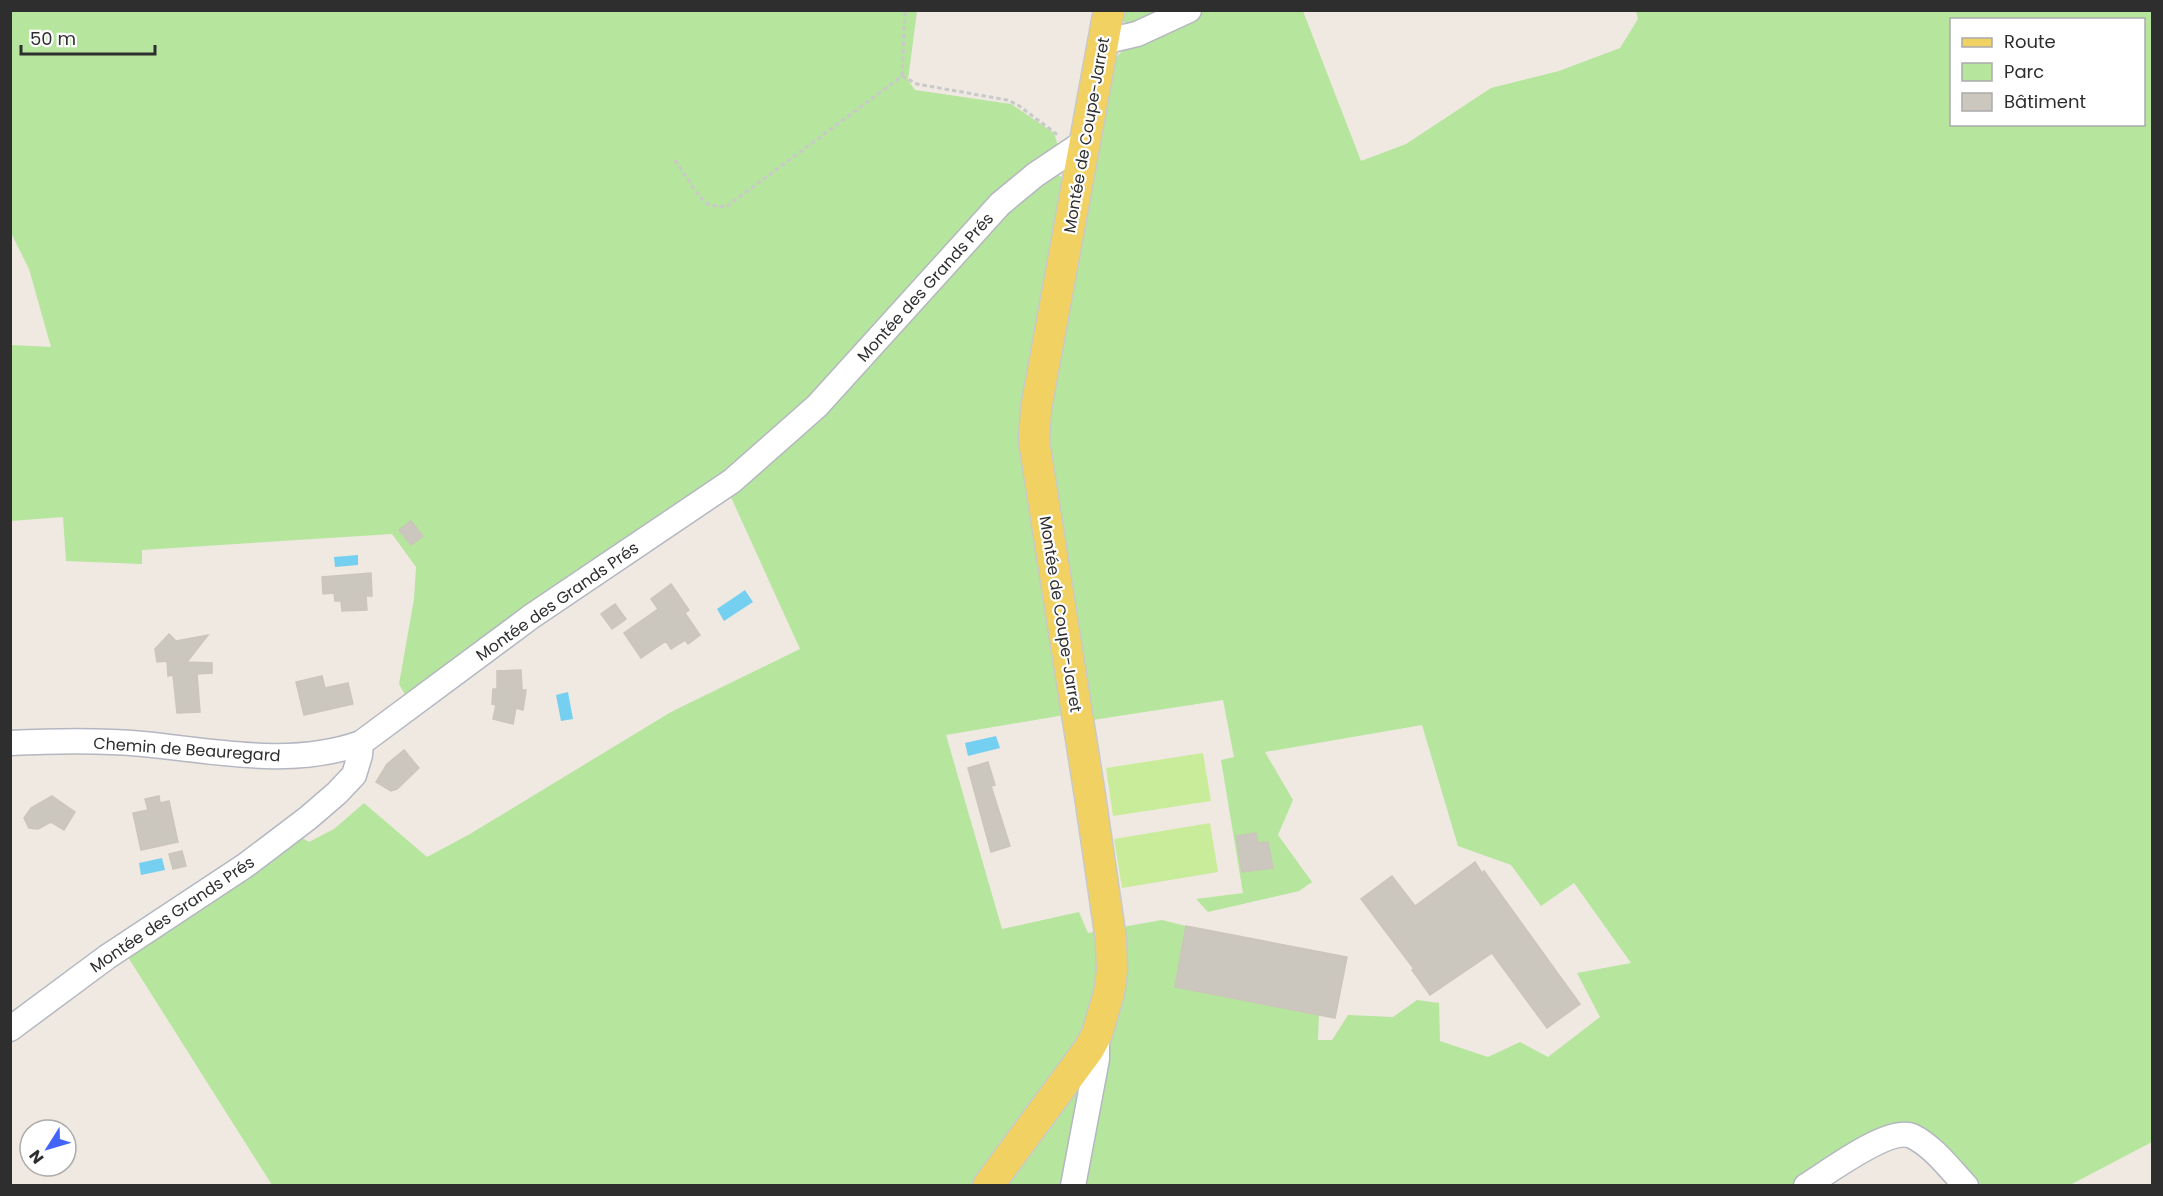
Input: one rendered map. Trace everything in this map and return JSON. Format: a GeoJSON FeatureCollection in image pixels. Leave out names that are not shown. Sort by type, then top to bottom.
{"type":"FeatureCollection","features":[{"type":"Feature","properties":{"kind":"main road","name":"Montée de Coupe-Jarret"},"geometry":{"type":"LineString","coordinates":[[988,1185],[1089,1049],[1097,1034],[1112,971],[1111,940],[1090,796],[1034,441],[1036,409],[1081,145],[1109,10]]}},
{"type":"Feature","properties":{"kind":"street"},"geometry":{"type":"LineString","coordinates":[[1103,42],[1137,34],[1189,10]]}},
{"type":"Feature","properties":{"kind":"street","name":"Montée des Grands Prés"},"geometry":{"type":"LineString","coordinates":[[10,1029],[107,957],[246,865],[308,818],[354,775],[361,743],[532,616],[732,481],[817,406],[1000,204],[1035,175],[1081,145]]}},
{"type":"Feature","properties":{"kind":"street","name":"Chemin de Beauregard"},"geometry":{"type":"LineString","coordinates":[[10,743],[141,744],[255,756],[338,752],[361,743]]}},
{"type":"Feature","properties":{"kind":"street"},"geometry":{"type":"LineString","coordinates":[[1074,1185],[1097,1059],[1097,1034]]}},
{"type":"Feature","properties":{"kind":"street"},"geometry":{"type":"LineString","coordinates":[[1806,1185],[1882,1139],[1900,1134],[1910,1135],[1925,1144],[1966,1185]]}},
{"type":"Feature","properties":{"kind":"path"},"geometry":{"type":"LineString","coordinates":[[902,76],[905,10]]}},
{"type":"Feature","properties":{"kind":"path"},"geometry":{"type":"LineString","coordinates":[[902,76],[917,84],[1007,100],[1018,105],[1054,133],[1081,145]]}},
{"type":"Feature","properties":{"kind":"path"},"geometry":{"type":"LineString","coordinates":[[675,160],[699,196],[709,205],[726,207],[902,76]]}},
{"type":"Feature","properties":{"kind":"green space"},"geometry":{"type":"Polygon","coordinates":[[[10,11],[917,11],[908,80],[915,90],[1011,104],[1054,133],[1059,149],[819,393],[764,444],[408,700],[399,684],[414,599],[416,567],[392,534],[142,550],[142,564],[66,561],[63,517],[11,521],[11,345],[51,347],[29,269],[11,233],[10,11]]]}},
{"type":"Feature","properties":{"kind":"green space"},"geometry":{"type":"Polygon","coordinates":[[[1122,11],[1168,11],[1129,25],[1123,21],[1122,11]]]}},
{"type":"Feature","properties":{"kind":"green space"},"geometry":{"type":"Polygon","coordinates":[[[1194,11],[1303,11],[1361,161],[1406,144],[1491,88],[1559,71],[1620,48],[1638,19],[1636,11],[2152,11],[2152,1142],[2070,1185],[1975,1185],[1923,1135],[1850,1151],[1791,1186],[272,1185],[126,954],[297,835],[309,842],[334,829],[364,803],[427,857],[470,834],[671,712],[800,649],[730,495],[1035,185],[1057,174],[1063,178],[1036,345],[1070,714],[946,735],[1002,929],[1079,912],[1088,933],[1162,920],[1186,926],[1175,987],[1319,1015],[1318,1040],[1332,1040],[1348,1015],[1393,1017],[1417,1000],[1439,1003],[1440,1041],[1488,1057],[1520,1042],[1548,1057],[1600,1017],[1577,973],[1631,963],[1574,883],[1541,906],[1511,865],[1458,846],[1422,725],[1265,752],[1293,800],[1278,835],[1312,882],[1299,891],[1208,912],[1196,899],[1243,893],[1221,760],[1234,757],[1223,700],[1086,721],[1045,418],[1114,60],[1124,49],[1194,11]]]}},
{"type":"Feature","properties":{"kind":"green space"},"geometry":{"type":"Polygon","coordinates":[[[1203,753],[1211,801],[1113,816],[1106,768],[1203,753]]]}},
{"type":"Feature","properties":{"kind":"green space"},"geometry":{"type":"Polygon","coordinates":[[[1210,823],[1218,872],[1122,888],[1114,839],[1210,823]]]}},
{"type":"Feature","properties":{"kind":"water"},"geometry":{"type":"Polygon","coordinates":[[[358,555],[358,565],[335,567],[334,557],[358,555]]]}},
{"type":"Feature","properties":{"kind":"water"},"geometry":{"type":"Polygon","coordinates":[[[745,590],[753,602],[724,621],[717,609],[745,590]]]}},
{"type":"Feature","properties":{"kind":"water"},"geometry":{"type":"Polygon","coordinates":[[[568,692],[573,719],[561,721],[556,695],[568,692]]]}},
{"type":"Feature","properties":{"kind":"water"},"geometry":{"type":"Polygon","coordinates":[[[996,736],[1000,748],[968,756],[965,743],[996,736]]]}},
{"type":"Feature","properties":{"kind":"water"},"geometry":{"type":"Polygon","coordinates":[[[162,858],[165,870],[141,875],[139,863],[162,858]]]}},
{"type":"Feature","properties":{"kind":"building"},"geometry":{"type":"Polygon","coordinates":[[[411,521],[423,536],[411,545],[399,530],[411,521]]]}},
{"type":"Feature","properties":{"kind":"building"},"geometry":{"type":"Polygon","coordinates":[[[371,573],[372,596],[366,596],[367,610],[342,611],[341,601],[335,601],[334,593],[323,594],[322,577],[371,573]]]}},
{"type":"Feature","properties":{"kind":"building"},"geometry":{"type":"Polygon","coordinates":[[[671,584],[689,610],[685,613],[700,635],[688,644],[685,640],[671,649],[666,641],[641,658],[624,633],[658,609],[651,599],[671,584]]]}},
{"type":"Feature","properties":{"kind":"building"},"geometry":{"type":"Polygon","coordinates":[[[615,604],[626,619],[612,629],[601,614],[615,604]]]}},
{"type":"Feature","properties":{"kind":"building"},"geometry":{"type":"Polygon","coordinates":[[[169,634],[176,641],[208,635],[187,662],[212,663],[212,673],[197,674],[200,712],[177,713],[173,675],[168,676],[167,661],[157,662],[155,649],[169,634]]]}},
{"type":"Feature","properties":{"kind":"building"},"geometry":{"type":"Polygon","coordinates":[[[521,670],[522,690],[526,690],[523,710],[516,708],[513,724],[493,719],[496,705],[492,704],[493,689],[497,689],[497,671],[521,670]]]}},
{"type":"Feature","properties":{"kind":"building"},"geometry":{"type":"Polygon","coordinates":[[[322,676],[325,688],[348,683],[353,704],[304,715],[296,682],[322,676]]]}},
{"type":"Feature","properties":{"kind":"building"},"geometry":{"type":"Polygon","coordinates":[[[404,750],[419,768],[397,789],[391,791],[376,782],[387,764],[404,750]]]}},
{"type":"Feature","properties":{"kind":"building"},"geometry":{"type":"Polygon","coordinates":[[[988,762],[995,785],[991,786],[1010,846],[991,852],[968,768],[988,762]]]}},
{"type":"Feature","properties":{"kind":"building"},"geometry":{"type":"Polygon","coordinates":[[[52,796],[75,812],[64,830],[51,822],[38,829],[29,828],[24,818],[31,808],[52,796]]]}},
{"type":"Feature","properties":{"kind":"building"},"geometry":{"type":"Polygon","coordinates":[[[159,796],[160,803],[169,801],[178,842],[141,850],[133,813],[148,810],[145,799],[159,796]]]}},
{"type":"Feature","properties":{"kind":"building"},"geometry":{"type":"Polygon","coordinates":[[[1256,833],[1258,843],[1268,842],[1273,868],[1242,872],[1236,836],[1256,833]]]}},
{"type":"Feature","properties":{"kind":"building"},"geometry":{"type":"Polygon","coordinates":[[[182,851],[186,866],[173,869],[169,854],[182,851]]]}},
{"type":"Feature","properties":{"kind":"building"},"geometry":{"type":"Polygon","coordinates":[[[1475,862],[1482,873],[1484,871],[1580,1004],[1547,1028],[1492,953],[1430,995],[1412,970],[1414,969],[1361,899],[1392,876],[1415,906],[1475,862]]]}},
{"type":"Feature","properties":{"kind":"building"},"geometry":{"type":"Polygon","coordinates":[[[1186,926],[1347,957],[1335,1018],[1175,987],[1186,926]]]}}]}
